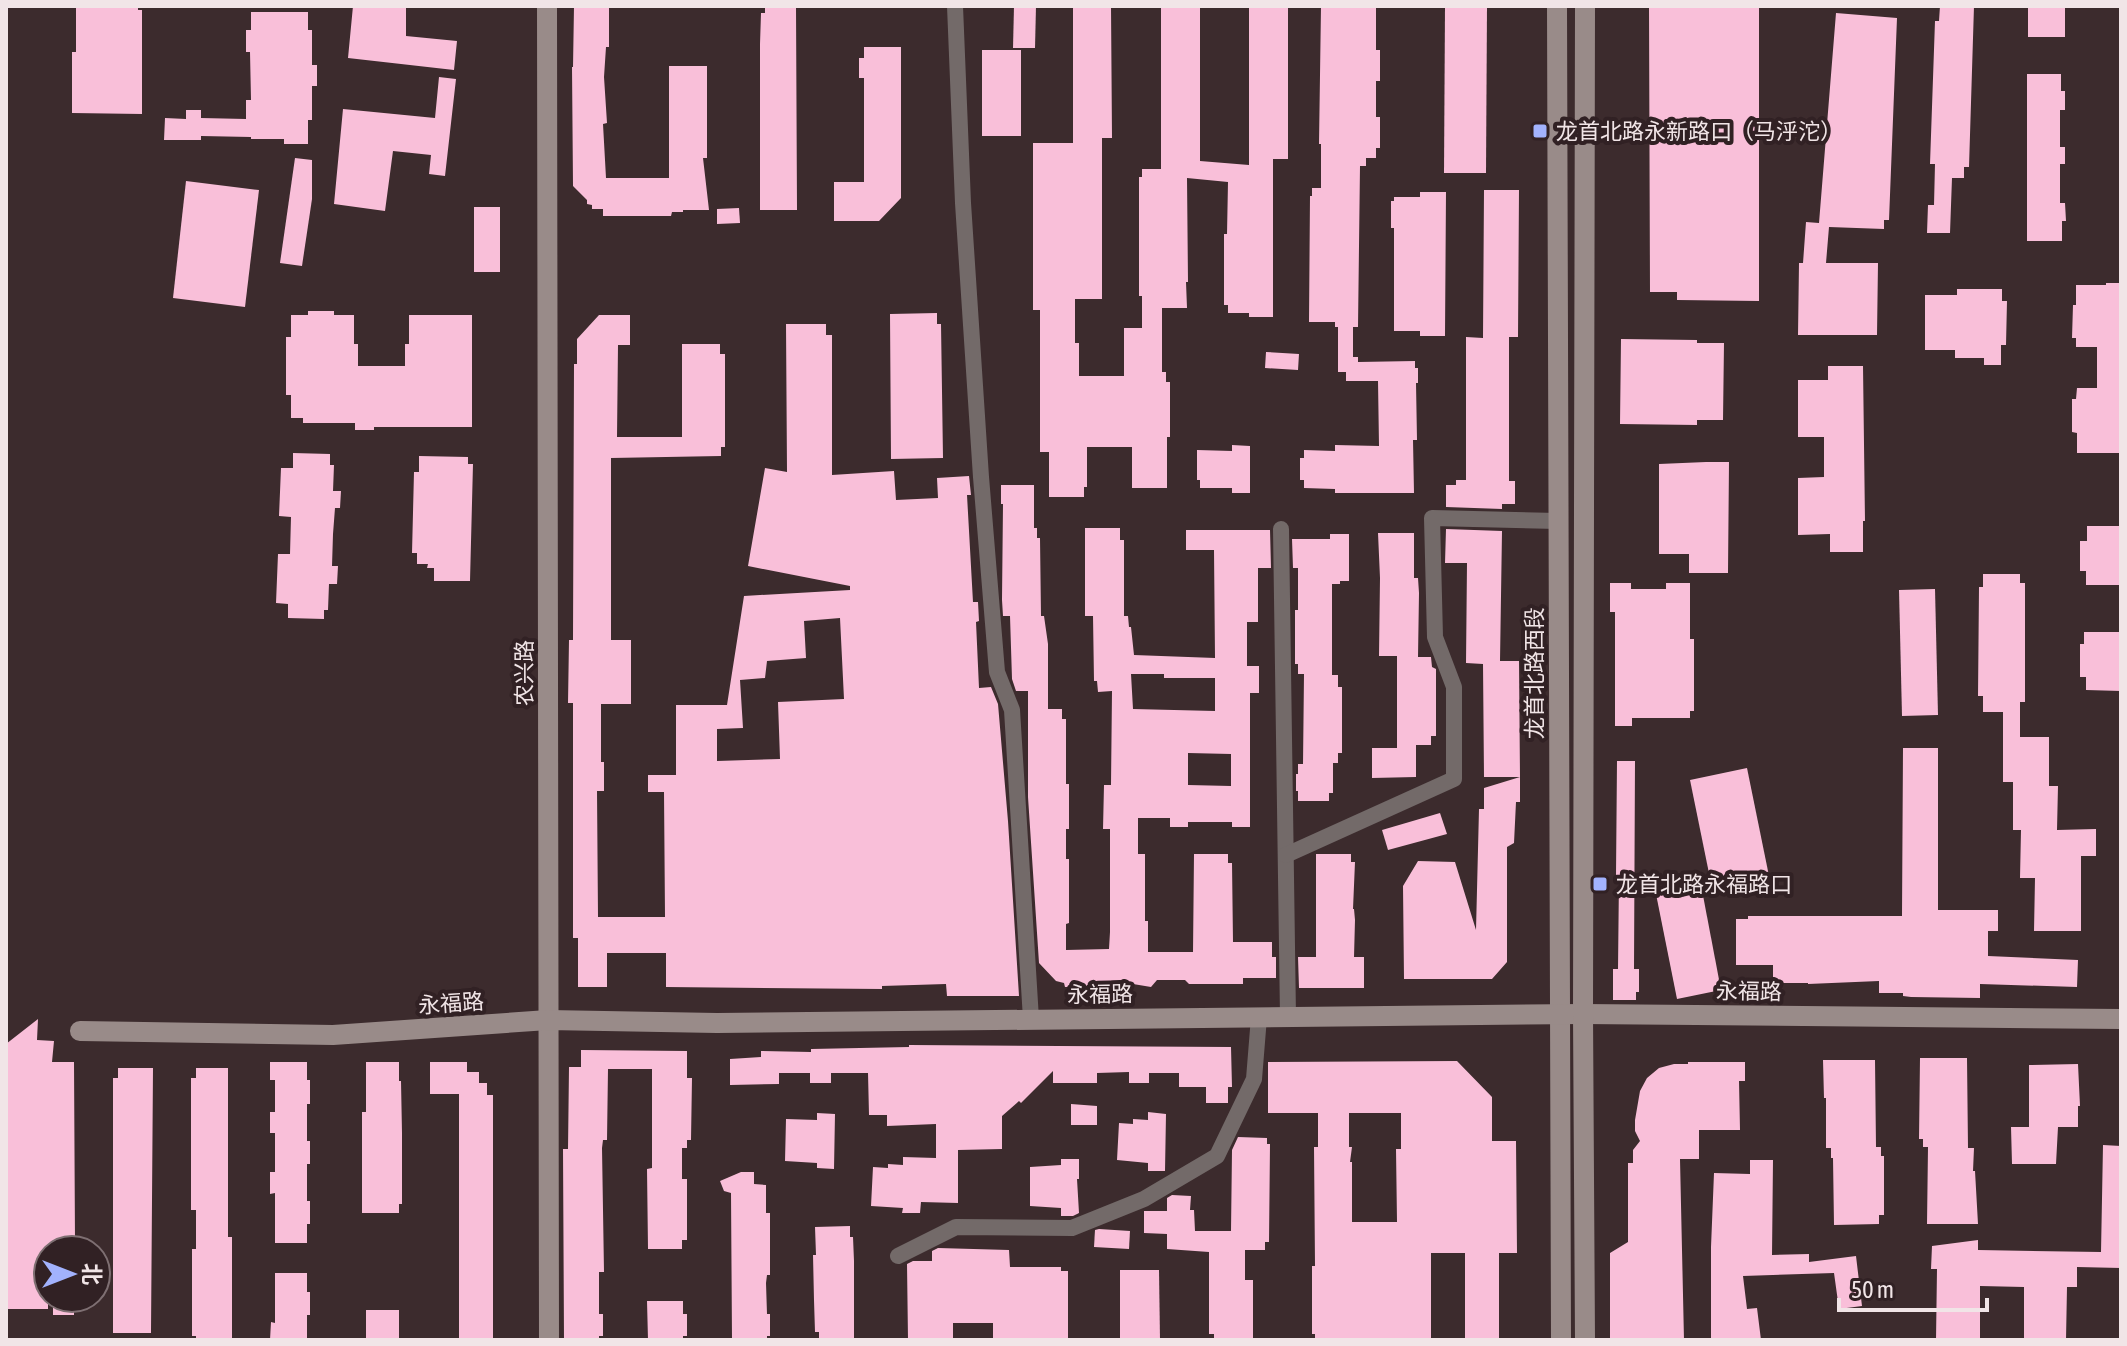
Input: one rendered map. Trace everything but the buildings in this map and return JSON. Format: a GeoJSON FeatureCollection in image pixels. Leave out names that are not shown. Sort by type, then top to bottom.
{"type":"FeatureCollection","features":[{"type":"Feature","properties":{"kind":"street","name":"农兴路"},"geometry":{"type":"LineString","coordinates":[[547,6],[549,1340]]}},
{"type":"Feature","properties":{"kind":"street"},"geometry":{"type":"LineString","coordinates":[[955,6],[963,203],[981,477],[997,672],[1012,710],[1031,1019]]}},
{"type":"Feature","properties":{"kind":"street","name":"龙首北路西段"},"geometry":{"type":"LineString","coordinates":[[1557,6],[1561,1340]]}},
{"type":"Feature","properties":{"kind":"street"},"geometry":{"type":"LineString","coordinates":[[1585,6],[1585,1340]]}},
{"type":"Feature","properties":{"kind":"street"},"geometry":{"type":"LineString","coordinates":[[1286,855],[1454,779],[1454,687],[1435,637],[1432,518],[1558,521]]}},
{"type":"Feature","properties":{"kind":"street"},"geometry":{"type":"LineString","coordinates":[[1281,529],[1288,1016]]}},
{"type":"Feature","properties":{"kind":"street","name":"永福路"},"geometry":{"type":"LineString","coordinates":[[80,1031],[333,1035],[548,1020],[717,1023],[1583,1014],[2121,1019]]}},
{"type":"Feature","properties":{"kind":"street"},"geometry":{"type":"LineString","coordinates":[[898,1256],[956,1227],[1072,1228],[1144,1199],[1217,1156],[1254,1079],[1259,1017]]}},
{"type":"Feature","properties":{"kind":"place","name":"龙首北路永新路口（马泘沱）"},"geometry":{"type":"Point","coordinates":[1540,131]}},
{"type":"Feature","properties":{"kind":"place","name":"龙首北路永福路口"},"geometry":{"type":"Point","coordinates":[1600,884]}}]}
